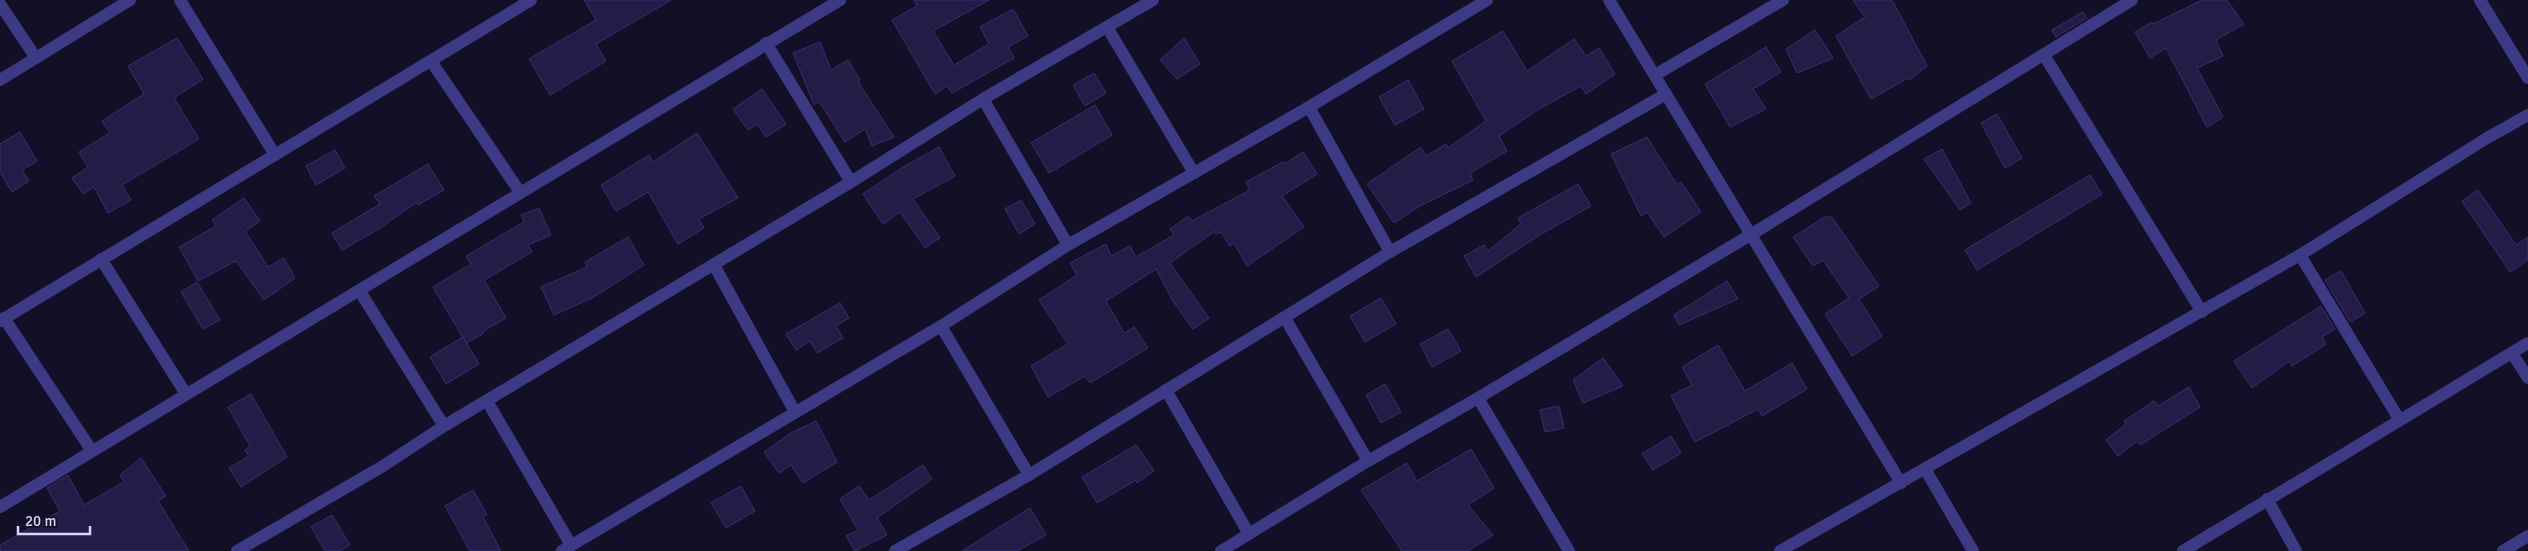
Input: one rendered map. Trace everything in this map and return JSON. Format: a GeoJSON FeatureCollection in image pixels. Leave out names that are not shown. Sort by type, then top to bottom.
{"type":"FeatureCollection","features":[{"type":"Feature","properties":{"kind":"street"},"geometry":{"type":"LineString","coordinates":[[0,80],[130,0]]}},
{"type":"Feature","properties":{"kind":"street"},"geometry":{"type":"LineString","coordinates":[[180,0],[275,156]]}},
{"type":"Feature","properties":{"kind":"street"},"geometry":{"type":"LineString","coordinates":[[92,452],[2,320],[531,0]]}},
{"type":"Feature","properties":{"kind":"street"},"geometry":{"type":"LineString","coordinates":[[0,507],[840,0]]}},
{"type":"Feature","properties":{"kind":"street"},"geometry":{"type":"LineString","coordinates":[[237,551],[383,466],[444,426],[851,182],[983,99],[1153,0]]}},
{"type":"Feature","properties":{"kind":"street"},"geometry":{"type":"LineString","coordinates":[[487,401],[566,548],[940,326],[1068,245],[1309,107],[1487,0]]}},
{"type":"Feature","properties":{"kind":"street"},"geometry":{"type":"LineString","coordinates":[[1609,0],[1901,483]]}},
{"type":"Feature","properties":{"kind":"street"},"geometry":{"type":"LineString","coordinates":[[1655,76],[1783,0]]}},
{"type":"Feature","properties":{"kind":"street"},"geometry":{"type":"LineString","coordinates":[[1221,551],[1368,461],[1478,398],[1752,234],[2132,0]]}},
{"type":"Feature","properties":{"kind":"street"},"geometry":{"type":"LineString","coordinates":[[2480,0],[2528,78]]}},
{"type":"Feature","properties":{"kind":"street"},"geometry":{"type":"LineString","coordinates":[[0,4],[36,58]]}},
{"type":"Feature","properties":{"kind":"street"},"geometry":{"type":"LineString","coordinates":[[1107,28],[1194,173]]}},
{"type":"Feature","properties":{"kind":"street"},"geometry":{"type":"LineString","coordinates":[[766,44],[851,182]]}},
{"type":"Feature","properties":{"kind":"street"},"geometry":{"type":"LineString","coordinates":[[2044,55],[2202,312]]}},
{"type":"Feature","properties":{"kind":"street"},"geometry":{"type":"LineString","coordinates":[[431,61],[520,192]]}},
{"type":"Feature","properties":{"kind":"street"},"geometry":{"type":"LineString","coordinates":[[896,551],[1029,475],[1390,252],[1666,94]]}},
{"type":"Feature","properties":{"kind":"street"},"geometry":{"type":"LineString","coordinates":[[983,99],[1068,245]]}},
{"type":"Feature","properties":{"kind":"street"},"geometry":{"type":"LineString","coordinates":[[1309,107],[1390,252]]}},
{"type":"Feature","properties":{"kind":"street"},"geometry":{"type":"LineString","coordinates":[[1780,551],[2300,255],[2487,138],[2528,115]]}},
{"type":"Feature","properties":{"kind":"street"},"geometry":{"type":"LineString","coordinates":[[2300,255],[2399,419]]}},
{"type":"Feature","properties":{"kind":"street"},"geometry":{"type":"LineString","coordinates":[[101,259],[186,394]]}},
{"type":"Feature","properties":{"kind":"street"},"geometry":{"type":"LineString","coordinates":[[714,265],[796,412]]}},
{"type":"Feature","properties":{"kind":"street"},"geometry":{"type":"LineString","coordinates":[[359,290],[444,426]]}},
{"type":"Feature","properties":{"kind":"street"},"geometry":{"type":"LineString","coordinates":[[1285,318],[1368,461]]}},
{"type":"Feature","properties":{"kind":"street"},"geometry":{"type":"LineString","coordinates":[[940,326],[1029,475]]}},
{"type":"Feature","properties":{"kind":"street"},"geometry":{"type":"LineString","coordinates":[[2182,551],[2528,343]]}},
{"type":"Feature","properties":{"kind":"street"},"geometry":{"type":"LineString","coordinates":[[2512,353],[2528,378]]}},
{"type":"Feature","properties":{"kind":"street"},"geometry":{"type":"LineString","coordinates":[[1166,390],[1249,534]]}},
{"type":"Feature","properties":{"kind":"street"},"geometry":{"type":"LineString","coordinates":[[1478,398],[1569,551]]}},
{"type":"Feature","properties":{"kind":"street"},"geometry":{"type":"LineString","coordinates":[[1925,469],[1973,551]]}},
{"type":"Feature","properties":{"kind":"street"},"geometry":{"type":"LineString","coordinates":[[2267,499],[2296,551]]}},
{"type":"Feature","properties":{"kind":"street"},"geometry":{"type":"LineString","coordinates":[[2502,551],[2528,536]]}},
{"type":"Feature","properties":{"kind":"building"},"geometry":{"type":"Polygon","coordinates":[[[584,0],[671,0],[596,44],[606,61],[550,95],[529,59],[596,20],[584,0]]]}},
{"type":"Feature","properties":{"kind":"building"},"geometry":{"type":"Polygon","coordinates":[[[914,0],[989,0],[933,31],[954,65],[989,44],[980,27],[1013,9],[1028,36],[1008,47],[1014,58],[952,93],[947,86],[935,94],[892,20],[917,6],[914,0]]]}},
{"type":"Feature","properties":{"kind":"building"},"geometry":{"type":"Polygon","coordinates":[[[1853,0],[1892,0],[1927,66],[1909,80],[1908,78],[1871,99],[1836,36],[1865,17],[1853,0]]]}},
{"type":"Feature","properties":{"kind":"building"},"geometry":{"type":"Polygon","coordinates":[[[2202,0],[2227,0],[2244,24],[2216,40],[2223,56],[2197,68],[2223,117],[2207,127],[2166,48],[2150,58],[2135,32],[2152,22],[2153,24],[2202,0]]]}},
{"type":"Feature","properties":{"kind":"building"},"geometry":{"type":"Polygon","coordinates":[[[2083,12],[2087,18],[2056,37],[2052,30],[2083,12]]]}},
{"type":"Feature","properties":{"kind":"building"},"geometry":{"type":"Polygon","coordinates":[[[1815,30],[1833,58],[1797,73],[1786,49],[1815,30]]]}},
{"type":"Feature","properties":{"kind":"building"},"geometry":{"type":"Polygon","coordinates":[[[1503,31],[1527,71],[1574,39],[1586,56],[1599,48],[1615,74],[1586,94],[1581,86],[1539,109],[1499,136],[1507,151],[1470,173],[1473,180],[1420,206],[1394,223],[1367,184],[1421,147],[1426,156],[1446,144],[1448,148],[1486,121],[1452,61],[1503,31]]]}},
{"type":"Feature","properties":{"kind":"building"},"geometry":{"type":"Polygon","coordinates":[[[177,38],[203,79],[174,98],[199,139],[122,185],[131,200],[108,213],[94,187],[83,194],[72,178],[88,167],[79,152],[110,133],[102,121],[144,94],[128,66],[177,38]]]}},
{"type":"Feature","properties":{"kind":"building"},"geometry":{"type":"Polygon","coordinates":[[[1184,38],[1200,64],[1177,79],[1160,60],[1184,38]]]}},
{"type":"Feature","properties":{"kind":"building"},"geometry":{"type":"Polygon","coordinates":[[[820,42],[831,70],[848,60],[860,80],[858,82],[894,137],[872,146],[865,129],[845,142],[821,104],[818,102],[814,105],[793,53],[820,42]]]}},
{"type":"Feature","properties":{"kind":"building"},"geometry":{"type":"Polygon","coordinates":[[[1766,47],[1781,72],[1753,89],[1766,109],[1730,127],[1705,84],[1766,47]]]}},
{"type":"Feature","properties":{"kind":"building"},"geometry":{"type":"Polygon","coordinates":[[[1094,73],[1106,93],[1085,106],[1073,85],[1094,73]]]}},
{"type":"Feature","properties":{"kind":"building"},"geometry":{"type":"Polygon","coordinates":[[[1408,80],[1424,109],[1395,125],[1379,97],[1408,80]]]}},
{"type":"Feature","properties":{"kind":"building"},"geometry":{"type":"Polygon","coordinates":[[[762,89],[786,124],[766,137],[757,124],[748,130],[733,109],[762,89]]]}},
{"type":"Feature","properties":{"kind":"building"},"geometry":{"type":"Polygon","coordinates":[[[1095,105],[1112,135],[1049,173],[1031,143],[1095,105]]]}},
{"type":"Feature","properties":{"kind":"building"},"geometry":{"type":"Polygon","coordinates":[[[1997,114],[2022,158],[2005,168],[1981,123],[1997,114]]]}},
{"type":"Feature","properties":{"kind":"building"},"geometry":{"type":"Polygon","coordinates":[[[20,132],[37,161],[22,170],[29,181],[12,192],[0,172],[0,144],[20,132]]]}},
{"type":"Feature","properties":{"kind":"building"},"geometry":{"type":"Polygon","coordinates":[[[697,133],[738,198],[699,219],[704,228],[678,244],[648,192],[616,211],[601,185],[649,155],[653,162],[697,133]]]}},
{"type":"Feature","properties":{"kind":"building"},"geometry":{"type":"Polygon","coordinates":[[[1647,137],[1677,185],[1681,182],[1701,212],[1664,237],[1647,212],[1641,216],[1611,154],[1647,137]]]}},
{"type":"Feature","properties":{"kind":"building"},"geometry":{"type":"Polygon","coordinates":[[[939,147],[955,176],[913,199],[940,238],[925,248],[900,212],[883,224],[863,194],[905,166],[939,147]]]}},
{"type":"Feature","properties":{"kind":"building"},"geometry":{"type":"Polygon","coordinates":[[[1942,149],[1971,203],[1960,210],[1924,159],[1942,149]]]}},
{"type":"Feature","properties":{"kind":"building"},"geometry":{"type":"Polygon","coordinates":[[[335,150],[345,168],[316,185],[306,166],[335,150]]]}},
{"type":"Feature","properties":{"kind":"building"},"geometry":{"type":"Polygon","coordinates":[[[1303,152],[1317,174],[1282,196],[1304,227],[1247,266],[1234,243],[1230,246],[1221,232],[1216,234],[1215,231],[1170,263],[1209,318],[1193,329],[1173,301],[1156,269],[1106,301],[1124,333],[1134,327],[1148,348],[1090,383],[1085,376],[1048,397],[1031,366],[1068,344],[1039,300],[1077,275],[1070,263],[1106,244],[1111,256],[1130,246],[1136,257],[1174,235],[1170,229],[1188,216],[1192,221],[1250,190],[1246,182],[1283,162],[1284,164],[1303,152]]]}},
{"type":"Feature","properties":{"kind":"building"},"geometry":{"type":"Polygon","coordinates":[[[428,164],[444,190],[418,205],[416,203],[377,230],[342,250],[332,233],[380,204],[374,196],[428,164]]]}},
{"type":"Feature","properties":{"kind":"building"},"geometry":{"type":"Polygon","coordinates":[[[2090,175],[2102,194],[1977,270],[1965,250],[2090,175]]]}},
{"type":"Feature","properties":{"kind":"building"},"geometry":{"type":"Polygon","coordinates":[[[1578,184],[1591,206],[1538,236],[1476,277],[1464,256],[1484,245],[1488,251],[1521,224],[1518,218],[1578,184]]]}},
{"type":"Feature","properties":{"kind":"building"},"geometry":{"type":"Polygon","coordinates":[[[2478,190],[2516,245],[2528,237],[2528,260],[2510,272],[2462,201],[2478,190]]]}},
{"type":"Feature","properties":{"kind":"building"},"geometry":{"type":"Polygon","coordinates":[[[244,198],[260,221],[245,231],[268,267],[284,258],[295,278],[264,300],[236,261],[198,281],[179,247],[216,226],[212,220],[244,198]]]}},
{"type":"Feature","properties":{"kind":"building"},"geometry":{"type":"Polygon","coordinates":[[[1021,200],[1035,224],[1019,234],[1005,209],[1021,200]]]}},
{"type":"Feature","properties":{"kind":"building"},"geometry":{"type":"Polygon","coordinates":[[[539,208],[551,235],[528,245],[532,252],[484,280],[506,318],[466,343],[433,287],[471,264],[466,256],[524,222],[521,215],[539,208]]]}},
{"type":"Feature","properties":{"kind":"building"},"geometry":{"type":"Polygon","coordinates":[[[1825,217],[1832,217],[1879,286],[1859,299],[1882,336],[1852,356],[1825,314],[1849,298],[1823,260],[1813,266],[1793,237],[1825,217]]]}},
{"type":"Feature","properties":{"kind":"building"},"geometry":{"type":"Polygon","coordinates":[[[628,237],[644,265],[592,298],[554,315],[541,287],[587,267],[585,262],[628,237]]]}},
{"type":"Feature","properties":{"kind":"building"},"geometry":{"type":"Polygon","coordinates":[[[2341,271],[2365,313],[2350,322],[2325,280],[2341,271]]]}},
{"type":"Feature","properties":{"kind":"building"},"geometry":{"type":"Polygon","coordinates":[[[1727,281],[1738,299],[1679,325],[1674,315],[1727,281]]]}},
{"type":"Feature","properties":{"kind":"building"},"geometry":{"type":"Polygon","coordinates":[[[197,282],[220,320],[203,329],[181,292],[197,282]]]}},
{"type":"Feature","properties":{"kind":"building"},"geometry":{"type":"Polygon","coordinates":[[[1381,298],[1396,324],[1365,342],[1350,316],[1381,298]]]}},
{"type":"Feature","properties":{"kind":"building"},"geometry":{"type":"Polygon","coordinates":[[[840,303],[849,318],[836,326],[843,338],[817,353],[810,341],[796,350],[786,334],[840,303]]]}},
{"type":"Feature","properties":{"kind":"building"},"geometry":{"type":"Polygon","coordinates":[[[2321,306],[2335,329],[2322,337],[2326,344],[2292,366],[2289,361],[2252,388],[2234,361],[2321,306]]]}},
{"type":"Feature","properties":{"kind":"building"},"geometry":{"type":"Polygon","coordinates":[[[1448,329],[1461,351],[1432,367],[1420,344],[1448,329]]]}},
{"type":"Feature","properties":{"kind":"building"},"geometry":{"type":"Polygon","coordinates":[[[463,337],[479,364],[446,384],[430,357],[463,337]]]}},
{"type":"Feature","properties":{"kind":"building"},"geometry":{"type":"Polygon","coordinates":[[[1718,345],[1745,391],[1792,363],[1807,389],[1762,416],[1758,409],[1695,442],[1671,396],[1692,385],[1682,367],[1718,345]]]}},
{"type":"Feature","properties":{"kind":"building"},"geometry":{"type":"Polygon","coordinates":[[[1603,358],[1623,386],[1583,403],[1573,380],[1603,358]]]}},
{"type":"Feature","properties":{"kind":"building"},"geometry":{"type":"Polygon","coordinates":[[[1385,384],[1401,412],[1381,423],[1366,395],[1385,384]]]}},
{"type":"Feature","properties":{"kind":"building"},"geometry":{"type":"Polygon","coordinates":[[[2189,387],[2200,407],[2140,445],[2137,441],[2118,456],[2106,440],[2126,424],[2124,421],[2154,401],[2158,406],[2189,387]]]}},
{"type":"Feature","properties":{"kind":"building"},"geometry":{"type":"Polygon","coordinates":[[[251,394],[287,457],[241,487],[229,468],[249,456],[245,450],[250,446],[228,407],[251,394]]]}},
{"type":"Feature","properties":{"kind":"building"},"geometry":{"type":"Polygon","coordinates":[[[1559,406],[1564,428],[1545,432],[1540,410],[1559,406]]]}},
{"type":"Feature","properties":{"kind":"building"},"geometry":{"type":"Polygon","coordinates":[[[816,421],[837,462],[803,483],[791,465],[779,473],[764,452],[791,433],[816,421]]]}},
{"type":"Feature","properties":{"kind":"building"},"geometry":{"type":"Polygon","coordinates":[[[1671,436],[1681,453],[1653,470],[1642,454],[1671,436]]]}},
{"type":"Feature","properties":{"kind":"building"},"geometry":{"type":"Polygon","coordinates":[[[1136,445],[1154,471],[1137,483],[1136,480],[1097,503],[1082,477],[1136,445]]]}},
{"type":"Feature","properties":{"kind":"building"},"geometry":{"type":"Polygon","coordinates":[[[1471,449],[1494,488],[1468,505],[1493,535],[1468,551],[1402,551],[1361,490],[1407,463],[1417,481],[1471,449]]]}},
{"type":"Feature","properties":{"kind":"building"},"geometry":{"type":"Polygon","coordinates":[[[141,458],[166,496],[158,501],[189,551],[0,551],[0,545],[60,511],[47,488],[68,475],[84,505],[124,482],[120,475],[141,458]]]}},
{"type":"Feature","properties":{"kind":"building"},"geometry":{"type":"Polygon","coordinates":[[[923,465],[932,479],[877,518],[887,535],[855,551],[846,536],[858,530],[840,499],[859,486],[869,500],[923,465]]]}},
{"type":"Feature","properties":{"kind":"building"},"geometry":{"type":"Polygon","coordinates":[[[741,486],[755,511],[726,528],[711,503],[741,486]]]}},
{"type":"Feature","properties":{"kind":"building"},"geometry":{"type":"Polygon","coordinates":[[[473,490],[487,515],[483,517],[501,551],[470,551],[445,506],[473,490]]]}},
{"type":"Feature","properties":{"kind":"building"},"geometry":{"type":"Polygon","coordinates":[[[1030,508],[1046,535],[1017,551],[962,551],[1030,508]]]}},
{"type":"Feature","properties":{"kind":"building"},"geometry":{"type":"Polygon","coordinates":[[[332,515],[350,545],[340,551],[325,551],[311,527],[332,515]]]}}]}
